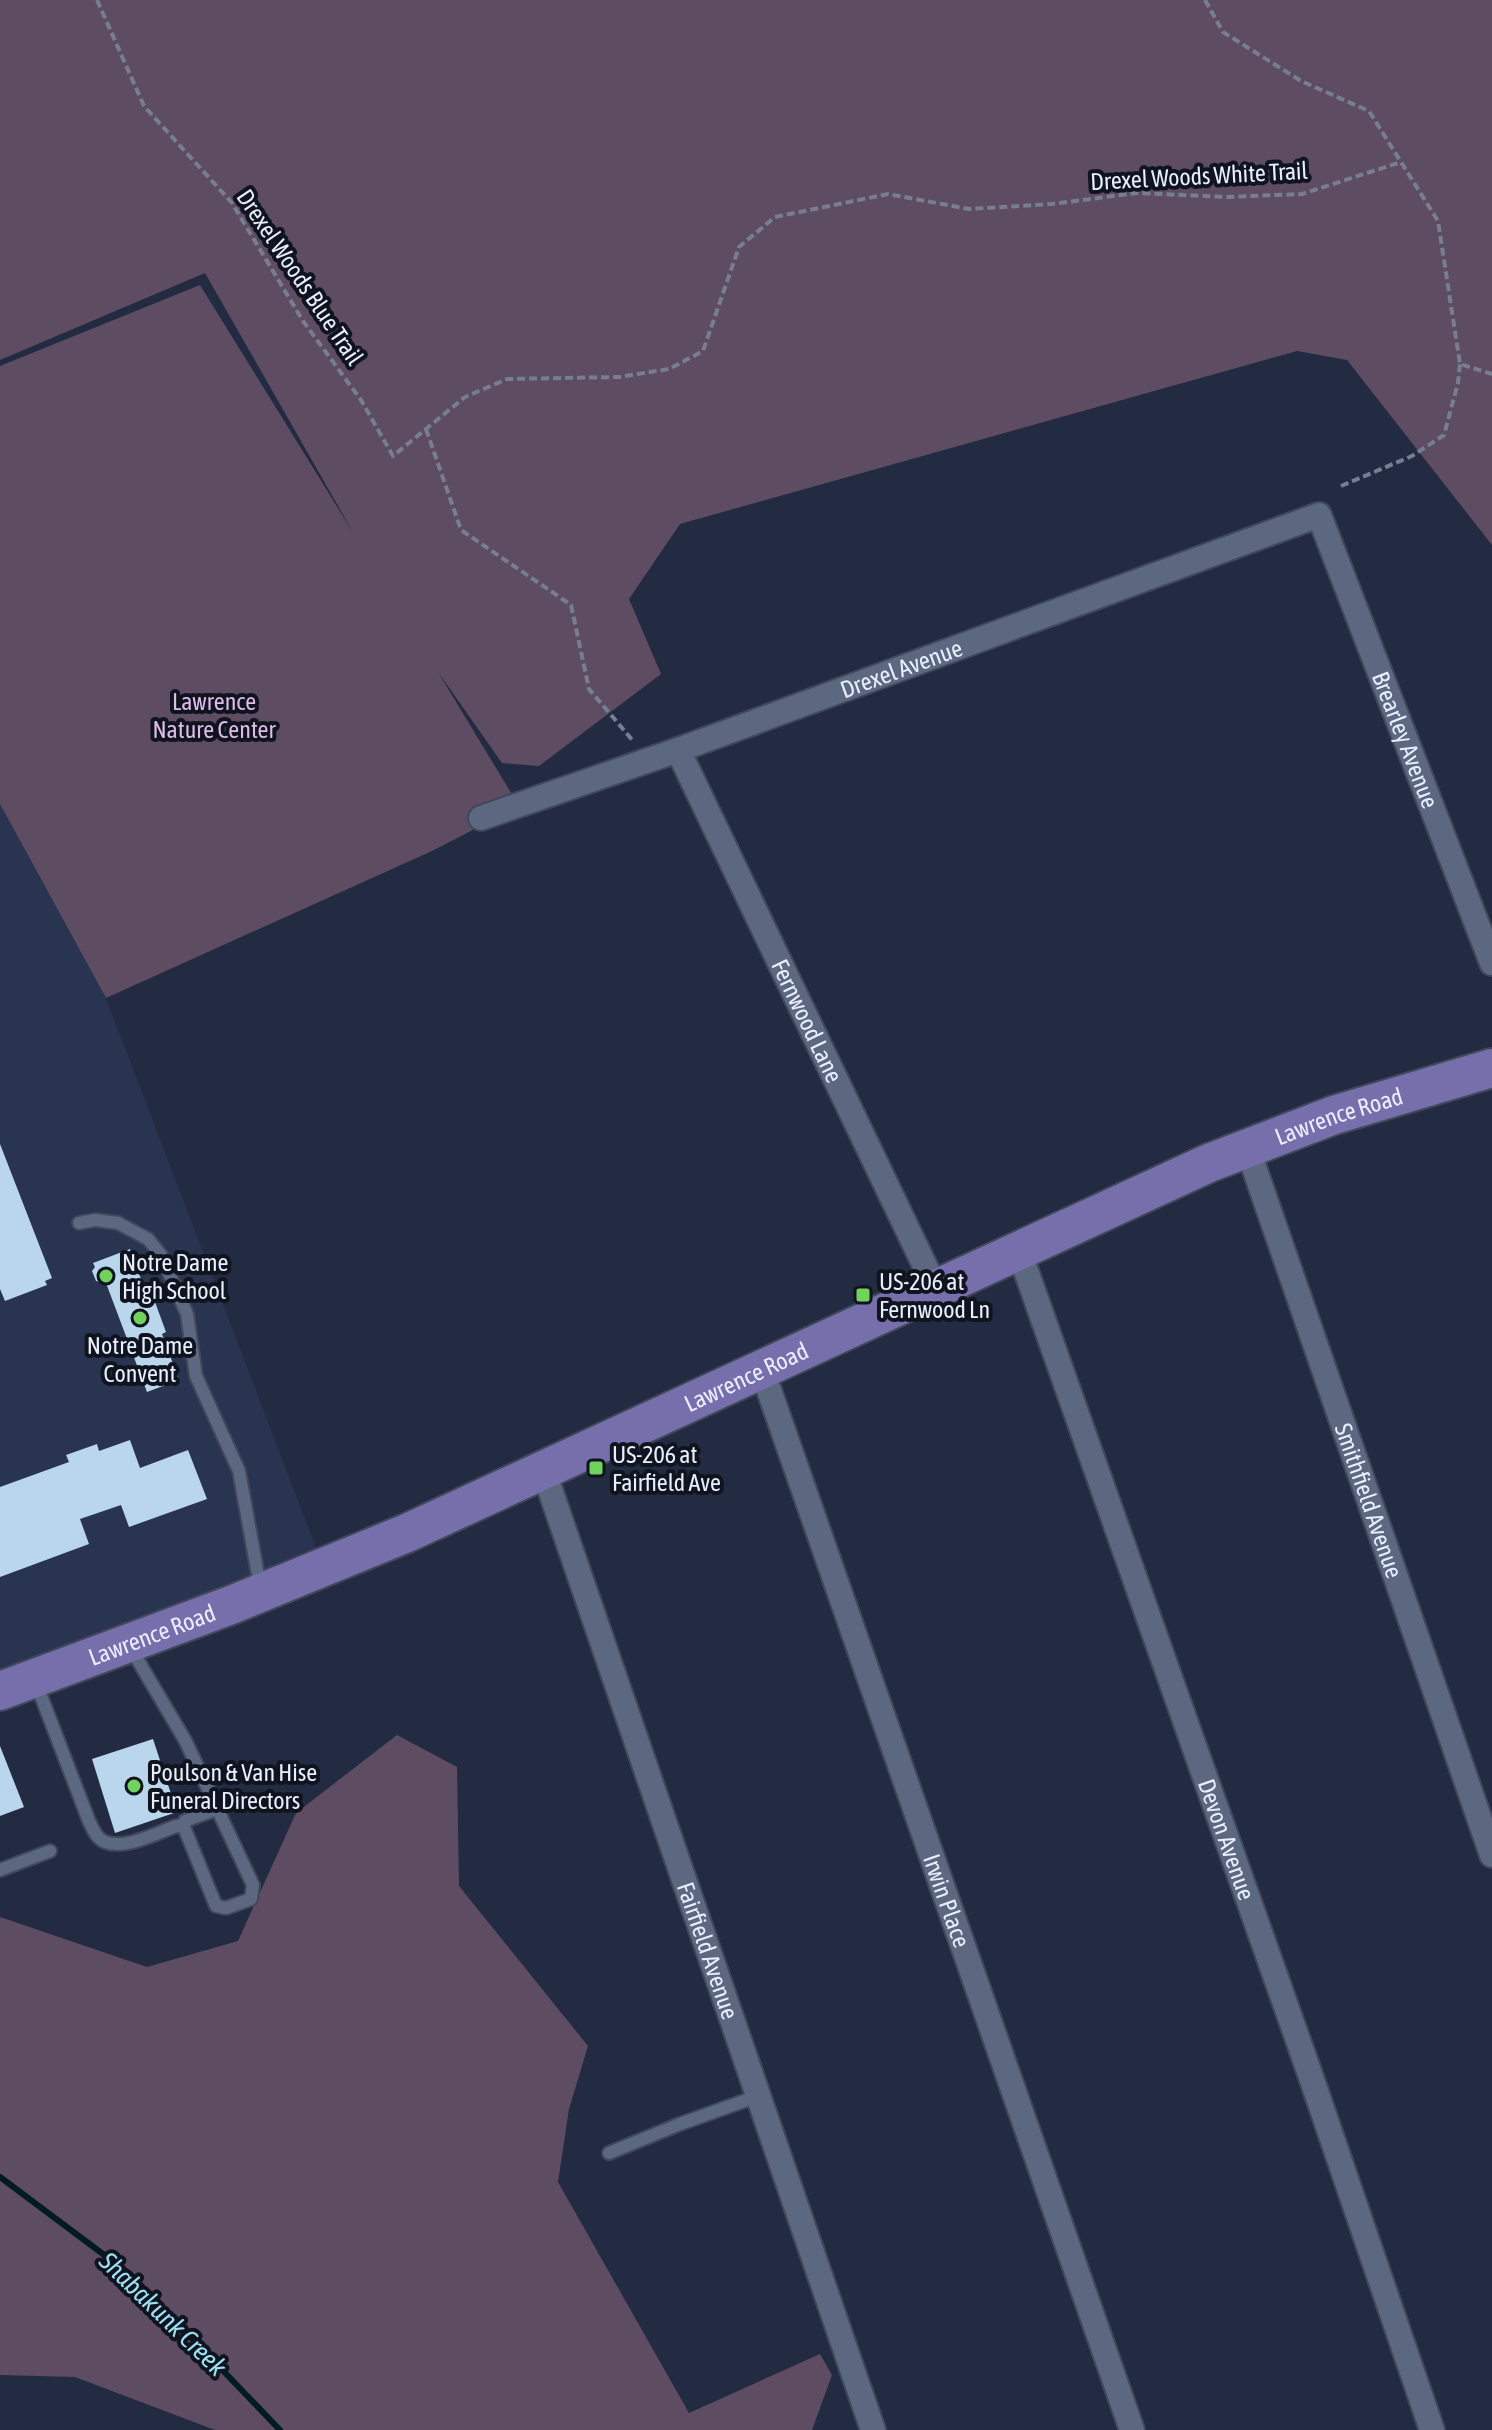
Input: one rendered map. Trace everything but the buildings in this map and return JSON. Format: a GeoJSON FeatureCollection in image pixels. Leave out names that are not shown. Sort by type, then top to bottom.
{"type":"FeatureCollection","features":[{"type":"Feature","properties":{"kind":"main road","name":"Lawrence Road"},"geometry":{"type":"LineString","coordinates":[[17,1685],[262,1593],[407,1533],[1247,1147],[1334,1115],[1492,1068]]}},
{"type":"Feature","properties":{"kind":"street","name":"Drexel Avenue"},"geometry":{"type":"LineString","coordinates":[[481,818],[678,750],[1319,515]]}},
{"type":"Feature","properties":{"kind":"street","name":"Brearley Avenue"},"geometry":{"type":"LineString","coordinates":[[1319,515],[1492,963]]}},
{"type":"Feature","properties":{"kind":"street","name":"Fernwood Lane"},"geometry":{"type":"LineString","coordinates":[[678,750],[936,1289]]}},
{"type":"Feature","properties":{"kind":"street","name":"Smithfield Avenue"},"geometry":{"type":"LineString","coordinates":[[1247,1147],[1492,1855]]}},
{"type":"Feature","properties":{"kind":"street","name":"Devon Avenue"},"geometry":{"type":"LineString","coordinates":[[1019,1251],[1306,2061],[1432,2430]]}},
{"type":"Feature","properties":{"kind":"street","name":"Irwin Place"},"geometry":{"type":"LineString","coordinates":[[762,1370],[1132,2430]]}},
{"type":"Feature","properties":{"kind":"street","name":"Fairfield Avenue"},"geometry":{"type":"LineString","coordinates":[[544,1472],[873,2430]]}},
{"type":"Feature","properties":{"kind":"lane"},"geometry":{"type":"LineString","coordinates":[[79,1223],[95,1220],[118,1223],[148,1239],[161,1255],[187,1314],[196,1376],[239,1471],[262,1593]]}},
{"type":"Feature","properties":{"kind":"lane"},"geometry":{"type":"LineString","coordinates":[[128,1645],[185,1740],[253,1885],[251,1899],[226,1908],[216,1906],[184,1827],[185,1821],[217,1809]]}},
{"type":"Feature","properties":{"kind":"lane"},"geometry":{"type":"LineString","coordinates":[[17,1685],[97,1836],[107,1843],[124,1843],[176,1826],[184,1827]]}},
{"type":"Feature","properties":{"kind":"lane"},"geometry":{"type":"LineString","coordinates":[[0,1870],[50,1851]]}},
{"type":"Feature","properties":{"kind":"lane"},"geometry":{"type":"LineString","coordinates":[[609,2153],[758,2096]]}},
{"type":"Feature","properties":{"kind":"path","name":"Drexel Woods Blue Trail"},"geometry":{"type":"LineString","coordinates":[[97,0],[144,106],[232,203],[303,321],[361,400],[393,456]]}},
{"type":"Feature","properties":{"kind":"path"},"geometry":{"type":"LineString","coordinates":[[1205,0],[1223,32],[1301,81],[1369,111],[1438,221],[1460,364],[1444,435],[1412,456],[1341,486]]}},
{"type":"Feature","properties":{"kind":"path","name":"Drexel Woods White Trail"},"geometry":{"type":"LineString","coordinates":[[393,456],[465,397],[507,379],[619,377],[669,369],[703,351],[739,247],[775,217],[888,194],[969,209],[1051,204],[1137,193],[1228,197],[1302,194],[1401,162]]}},
{"type":"Feature","properties":{"kind":"path"},"geometry":{"type":"LineString","coordinates":[[1460,364],[1492,374]]}},
{"type":"Feature","properties":{"kind":"path"},"geometry":{"type":"LineString","coordinates":[[426,429],[461,530],[571,605],[589,689],[649,759]]}},
{"type":"Feature","properties":{"kind":"shaded area","name":"Notre Dame High School"},"geometry":{"type":"Polygon","coordinates":[[[0,804],[106,998],[318,1553],[0,1672],[0,804]]]}},
{"type":"Feature","properties":{"kind":"green space","name":"Lawrence Nature Center"},"geometry":{"type":"Polygon","coordinates":[[[0,0],[1492,0],[1492,545],[1347,360],[1297,351],[680,524],[629,599],[661,674],[539,766],[502,763],[438,672],[519,806],[432,851],[106,998],[0,804],[0,366],[200,285],[354,534],[205,273],[0,360],[0,0]]]}},
{"type":"Feature","properties":{"kind":"green space"},"geometry":{"type":"Polygon","coordinates":[[[397,1735],[457,1767],[459,1886],[588,2046],[569,2109],[558,2182],[689,2413],[820,2354],[832,2375],[812,2430],[215,2430],[75,2377],[0,2375],[0,1917],[147,1967],[238,1941],[296,1813],[397,1735]]]}},
{"type":"Feature","properties":{"kind":"waterway","name":"Shabakunk Creek"},"geometry":{"type":"LineString","coordinates":[[0,2177],[131,2275],[280,2430]]}},
{"type":"Feature","properties":{"kind":"place","name":"Notre Dame High School"},"geometry":{"type":"Point","coordinates":[106,1276]}},
{"type":"Feature","properties":{"kind":"place","name":"US-206 at Fernwood Ln"},"geometry":{"type":"Point","coordinates":[863,1295]}},
{"type":"Feature","properties":{"kind":"place","name":"Notre Dame Convent"},"geometry":{"type":"Point","coordinates":[140,1318]}},
{"type":"Feature","properties":{"kind":"place","name":"US-206 at Fairfield Ave"},"geometry":{"type":"Point","coordinates":[596,1468]}},
{"type":"Feature","properties":{"kind":"place","name":"Poulson & Van Hise Funeral Directors"},"geometry":{"type":"Point","coordinates":[134,1786]}}]}
